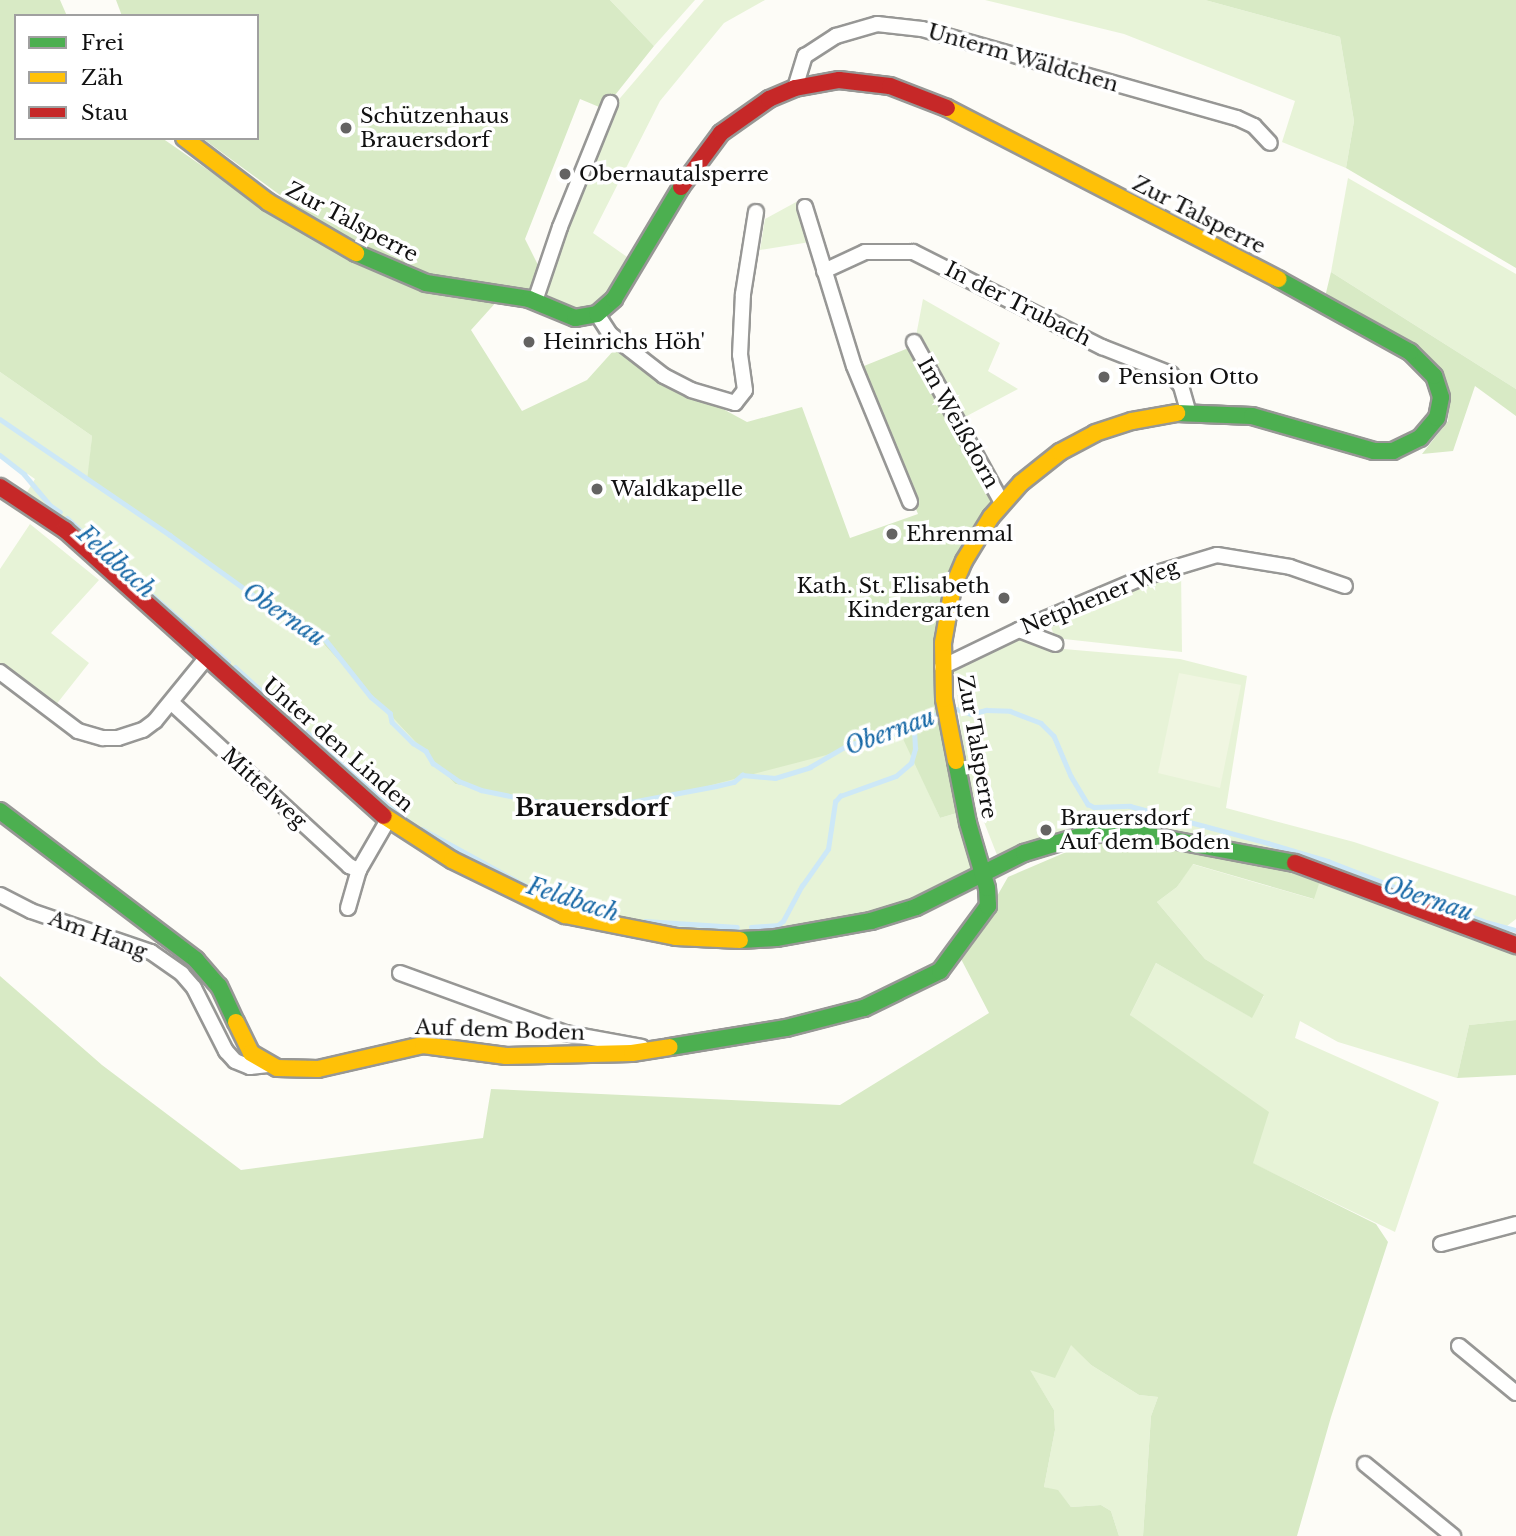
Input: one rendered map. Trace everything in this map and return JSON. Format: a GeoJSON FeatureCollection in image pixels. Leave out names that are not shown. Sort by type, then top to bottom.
{"type":"FeatureCollection","features":[{"type":"Feature","properties":{"kind":"street","name":"Unterm Wäldchen"},"geometry":{"type":"LineString","coordinates":[[795,89],[805,56],[836,36],[877,24],[922,29],[1237,118],[1254,126],[1270,143]]}},
{"type":"Feature","properties":{"kind":"street","name":"Zur Talsperre"},"geometry":{"type":"LineString","coordinates":[[187,140],[268,202],[372,261],[426,283],[501,293],[535,301],[575,318],[597,314],[614,299],[694,166],[721,133],[769,99],[795,89],[839,80],[890,86],[931,99],[1316,299],[1410,352],[1429,368],[1441,397],[1437,418],[1420,438],[1393,451],[1374,451],[1341,444],[1252,416],[1188,411],[1132,421],[1095,433],[1040,467],[1002,503],[964,561],[953,587],[942,667],[944,699],[965,810],[982,874]]}},
{"type":"Feature","properties":{"kind":"street"},"geometry":{"type":"LineString","coordinates":[[535,301],[560,227],[610,103]]}},
{"type":"Feature","properties":{"kind":"street"},"geometry":{"type":"LineString","coordinates":[[805,207],[853,366],[910,502]]}},
{"type":"Feature","properties":{"kind":"street"},"geometry":{"type":"LineString","coordinates":[[597,314],[610,334],[664,376],[691,390],[734,402],[745,390],[740,355],[743,294],[756,212]]}},
{"type":"Feature","properties":{"kind":"street","name":"In der Trubach"},"geometry":{"type":"LineString","coordinates":[[824,271],[865,252],[913,251],[1102,347],[1171,373],[1181,386],[1188,411]]}},
{"type":"Feature","properties":{"kind":"street","name":"Im Weißdorn"},"geometry":{"type":"LineString","coordinates":[[914,342],[1002,503]]}},
{"type":"Feature","properties":{"kind":"street","name":"Unter den Linden"},"geometry":{"type":"LineString","coordinates":[[0,487],[65,530],[388,820],[452,860],[517,894],[565,915],[676,937],[776,937],[872,921],[916,907],[1024,853],[1057,841],[1106,831],[1125,831],[1283,859],[1516,945]]}},
{"type":"Feature","properties":{"kind":"street","name":"Netphener Weg"},"geometry":{"type":"LineString","coordinates":[[942,667],[1019,630],[1172,566],[1217,555],[1290,567],[1345,586]]}},
{"type":"Feature","properties":{"kind":"street"},"geometry":{"type":"LineString","coordinates":[[1019,630],[1055,644]]}},
{"type":"Feature","properties":{"kind":"street"},"geometry":{"type":"LineString","coordinates":[[0,672],[78,731],[103,738],[118,738],[143,730],[172,703],[207,657]]}},
{"type":"Feature","properties":{"kind":"street","name":"Mittelweg"},"geometry":{"type":"LineString","coordinates":[[172,703],[349,866],[359,870]]}},
{"type":"Feature","properties":{"kind":"street"},"geometry":{"type":"LineString","coordinates":[[0,811],[196,960],[219,986],[251,1053],[268,1065]]}},
{"type":"Feature","properties":{"kind":"street"},"geometry":{"type":"LineString","coordinates":[[348,908],[359,870],[388,820]]}},
{"type":"Feature","properties":{"kind":"street","name":"Auf dem Boden"},"geometry":{"type":"LineString","coordinates":[[268,1065],[285,1070],[318,1069],[382,1052],[423,1045],[506,1056],[600,1055],[658,1050],[786,1028],[864,1007],[940,971],[988,906],[987,888],[982,874]]}},
{"type":"Feature","properties":{"kind":"street","name":"Am Hang"},"geometry":{"type":"LineString","coordinates":[[0,895],[31,911],[151,952],[182,974],[194,988],[226,1051],[235,1061],[250,1067],[268,1065]]}},
{"type":"Feature","properties":{"kind":"street"},"geometry":{"type":"LineString","coordinates":[[400,973],[565,1033],[658,1050]]}},
{"type":"Feature","properties":{"kind":"street"},"geometry":{"type":"LineString","coordinates":[[1441,1244],[1516,1224]]}},
{"type":"Feature","properties":{"kind":"street"},"geometry":{"type":"LineString","coordinates":[[1459,1346],[1516,1393]]}},
{"type":"Feature","properties":{"kind":"street"},"geometry":{"type":"LineString","coordinates":[[1366,1464],[1453,1536]]}},
{"type":"Feature","properties":{"kind":"green space"},"geometry":{"type":"Polygon","coordinates":[[[0,0],[60,0],[66,14],[14,14],[14,140],[165,140],[289,226],[299,209],[205,140],[259,140],[259,14],[121,14],[116,0],[610,0],[654,46],[604,109],[580,99],[525,239],[541,271],[532,296],[508,289],[471,330],[522,411],[587,380],[614,350],[747,422],[802,407],[850,538],[918,514],[859,368],[911,347],[997,500],[973,526],[946,589],[934,633],[934,682],[957,813],[940,818],[897,726],[834,753],[628,807],[560,805],[455,784],[313,633],[87,481],[92,436],[0,372],[0,0]]]}},
{"type":"Feature","properties":{"kind":"green space"},"geometry":{"type":"Polygon","coordinates":[[[610,0],[695,0],[654,46],[610,0]]]}},
{"type":"Feature","properties":{"kind":"green space"},"geometry":{"type":"Polygon","coordinates":[[[704,0],[765,0],[724,23],[660,101],[593,233],[630,259],[606,299],[576,311],[539,298],[615,104],[704,0]]]}},
{"type":"Feature","properties":{"kind":"green space"},"geometry":{"type":"Polygon","coordinates":[[[985,0],[1205,0],[1340,37],[1354,121],[1346,168],[1282,142],[1295,101],[1124,34],[985,0]]]}},
{"type":"Feature","properties":{"kind":"green space"},"geometry":{"type":"Polygon","coordinates":[[[1205,0],[1516,0],[1516,268],[1346,168],[1354,121],[1340,37],[1205,0]]]}},
{"type":"Feature","properties":{"kind":"green space"},"geometry":{"type":"Polygon","coordinates":[[[1348,178],[1516,274],[1516,389],[1331,272],[1348,178]]]}},
{"type":"Feature","properties":{"kind":"green space"},"geometry":{"type":"Polygon","coordinates":[[[798,201],[810,242],[760,250],[765,219],[798,201]]]}},
{"type":"Feature","properties":{"kind":"green space"},"geometry":{"type":"Polygon","coordinates":[[[1331,272],[1516,389],[1516,416],[1475,386],[1453,451],[1422,454],[1448,421],[1450,391],[1438,371],[1325,297],[1331,272]]]}},
{"type":"Feature","properties":{"kind":"green space"},"geometry":{"type":"Polygon","coordinates":[[[923,299],[1000,343],[988,371],[1018,389],[963,418],[916,336],[923,299]]]}},
{"type":"Feature","properties":{"kind":"green space"},"geometry":{"type":"Polygon","coordinates":[[[0,372],[92,436],[88,481],[313,633],[455,784],[560,805],[834,753],[898,725],[940,818],[957,813],[979,867],[913,901],[818,925],[729,932],[623,923],[516,885],[389,813],[24,497],[35,479],[0,455],[0,372]]]}},
{"type":"Feature","properties":{"kind":"green space"},"geometry":{"type":"Polygon","coordinates":[[[30,524],[99,580],[51,633],[89,663],[55,706],[0,663],[0,569],[30,524]]]}},
{"type":"Feature","properties":{"kind":"green space"},"geometry":{"type":"Polygon","coordinates":[[[1181,569],[1182,652],[1055,638],[1051,627],[1122,592],[1181,569]]]}},
{"type":"Feature","properties":{"kind":"green space"},"geometry":{"type":"Polygon","coordinates":[[[1018,638],[1052,648],[1180,659],[1247,676],[1226,808],[1354,842],[1516,896],[1516,919],[1498,933],[1297,856],[1085,825],[997,855],[966,776],[954,669],[1018,638]]]}},
{"type":"Feature","properties":{"kind":"green space"},"geometry":{"type":"Polygon","coordinates":[[[1179,673],[1241,685],[1220,788],[1158,773],[1179,673]]]}},
{"type":"Feature","properties":{"kind":"green space"},"geometry":{"type":"Polygon","coordinates":[[[1124,841],[1284,865],[1321,878],[1314,899],[1193,864],[1177,887],[1157,902],[1205,959],[1264,995],[1252,1018],[1156,963],[1130,1015],[1269,1112],[1253,1163],[1376,1224],[1388,1242],[1331,1417],[1297,1536],[1143,1536],[1151,1416],[1158,1397],[1139,1395],[1091,1365],[1071,1345],[1055,1378],[1030,1370],[1054,1410],[1055,1430],[1044,1487],[1058,1490],[1071,1507],[1101,1505],[1111,1511],[1119,1536],[0,1536],[0,976],[102,1065],[241,1170],[483,1138],[491,1089],[840,1105],[989,1013],[961,959],[1008,877],[1085,844],[1124,841]]]}},
{"type":"Feature","properties":{"kind":"green space"},"geometry":{"type":"Polygon","coordinates":[[[1192,864],[1313,899],[1321,878],[1516,950],[1516,1020],[1469,1025],[1457,1078],[1338,1042],[1300,1021],[1295,1038],[1439,1102],[1395,1232],[1252,1163],[1130,1015],[1156,963],[1251,1017],[1264,996],[1205,959],[1157,902],[1177,887],[1192,864]]]}},
{"type":"Feature","properties":{"kind":"green space"},"geometry":{"type":"Polygon","coordinates":[[[1516,1020],[1516,1075],[1457,1078],[1469,1025],[1516,1020]]]}},
{"type":"Feature","properties":{"kind":"green space"},"geometry":{"type":"Polygon","coordinates":[[[1071,1344],[1091,1365],[1139,1395],[1158,1397],[1151,1416],[1143,1536],[1119,1536],[1111,1511],[1101,1505],[1071,1507],[1058,1491],[1044,1487],[1055,1430],[1054,1410],[1029,1369],[1071,1344]]]}},
{"type":"Feature","properties":{"kind":"waterway","name":"Obernau"},"geometry":{"type":"LineString","coordinates":[[0,419],[267,605],[325,639],[371,697],[390,713],[392,722],[413,743],[426,751],[433,763],[459,781],[481,790],[564,807],[599,808],[734,782],[742,775],[775,778],[810,767],[848,745],[914,728],[941,712]]}},
{"type":"Feature","properties":{"kind":"waterway","name":"Feldbach"},"geometry":{"type":"LineString","coordinates":[[0,455],[24,474],[50,505],[60,512]]}},
{"type":"Feature","properties":{"kind":"waterway","name":"Feldbach"},"geometry":{"type":"LineString","coordinates":[[67,518],[147,591]]}},
{"type":"Feature","properties":{"kind":"waterway","name":"Feldbach"},"geometry":{"type":"LineString","coordinates":[[153,596],[228,662]]}},
{"type":"Feature","properties":{"kind":"waterway","name":"Feldbach"},"geometry":{"type":"LineString","coordinates":[[235,667],[387,805],[414,825]]}},
{"type":"Feature","properties":{"kind":"waterway","name":"Obernau"},"geometry":{"type":"LineString","coordinates":[[953,708],[971,714],[986,710],[1010,711],[1041,723],[1054,736],[1071,776],[1088,804],[1094,807],[1130,806],[1268,843],[1328,861],[1486,922],[1516,930]]}},
{"type":"Feature","properties":{"kind":"waterway","name":"Feldbach"},"geometry":{"type":"LineString","coordinates":[[751,927],[778,925],[783,921],[802,886],[828,849],[835,802],[840,796],[896,776],[911,763],[915,749],[914,728]]}},
{"type":"Feature","properties":{"kind":"waterway","name":"Feldbach"},"geometry":{"type":"LineString","coordinates":[[422,829],[528,887],[602,913]]}},
{"type":"Feature","properties":{"kind":"waterway","name":"Feldbach"},"geometry":{"type":"LineString","coordinates":[[645,921],[737,927]]}},
{"type":"Feature","properties":{"kind":"traffic: fast"},"geometry":{"type":"LineString","coordinates":[[356,253],[426,283],[529,299],[575,318],[597,314],[614,299],[681,187]]}},
{"type":"Feature","properties":{"kind":"traffic: fast"},"geometry":{"type":"LineString","coordinates":[[1177,413],[1252,416],[1374,451],[1393,451],[1420,438],[1437,418],[1441,397],[1434,376],[1410,352],[1278,279]]}},
{"type":"Feature","properties":{"kind":"traffic: fast"},"geometry":{"type":"LineString","coordinates":[[670,1047],[786,1028],[864,1008],[940,971],[988,906],[987,888],[968,823],[956,761]]}},
{"type":"Feature","properties":{"kind":"traffic: fast"},"geometry":{"type":"LineString","coordinates":[[0,811],[196,960],[219,986],[236,1022]]}},
{"type":"Feature","properties":{"kind":"traffic: fast"},"geometry":{"type":"LineString","coordinates":[[740,940],[776,938],[871,921],[916,907],[1024,853],[1084,835],[1125,831],[1295,863]]}},
{"type":"Feature","properties":{"kind":"traffic: slow"},"geometry":{"type":"LineString","coordinates":[[947,108],[1278,279]]}},
{"type":"Feature","properties":{"kind":"traffic: slow"},"geometry":{"type":"LineString","coordinates":[[187,140],[268,202],[356,253]]}},
{"type":"Feature","properties":{"kind":"traffic: slow"},"geometry":{"type":"LineString","coordinates":[[956,761],[944,699],[943,643],[953,587],[964,561],[991,517],[1021,483],[1060,452],[1095,433],[1132,421],[1177,413]]}},
{"type":"Feature","properties":{"kind":"traffic: slow"},"geometry":{"type":"LineString","coordinates":[[384,816],[452,860],[565,915],[676,937],[740,940]]}},
{"type":"Feature","properties":{"kind":"traffic: slow"},"geometry":{"type":"LineString","coordinates":[[236,1022],[251,1053],[277,1068],[318,1069],[423,1045],[506,1056],[632,1053],[670,1047]]}},
{"type":"Feature","properties":{"kind":"traffic: jam"},"geometry":{"type":"LineString","coordinates":[[681,187],[721,133],[769,99],[795,88],[839,80],[890,86],[947,108]]}},
{"type":"Feature","properties":{"kind":"traffic: jam"},"geometry":{"type":"LineString","coordinates":[[0,487],[65,530],[384,816]]}},
{"type":"Feature","properties":{"kind":"traffic: jam"},"geometry":{"type":"LineString","coordinates":[[1295,863],[1516,945]]}},
{"type":"Feature","properties":{"kind":"place","name":"Schützenhaus Brauersdorf"},"geometry":{"type":"Point","coordinates":[346,128]}},
{"type":"Feature","properties":{"kind":"place","name":"Obernautalsperre"},"geometry":{"type":"Point","coordinates":[565,174]}},
{"type":"Feature","properties":{"kind":"place","name":"Heinrichs Höh'"},"geometry":{"type":"Point","coordinates":[529,342]}},
{"type":"Feature","properties":{"kind":"place","name":"Pension Otto"},"geometry":{"type":"Point","coordinates":[1104,377]}},
{"type":"Feature","properties":{"kind":"place","name":"Waldkapelle"},"geometry":{"type":"Point","coordinates":[597,489]}},
{"type":"Feature","properties":{"kind":"place","name":"Ehrenmal"},"geometry":{"type":"Point","coordinates":[892,534]}},
{"type":"Feature","properties":{"kind":"place","name":"Kath. St. Elisabeth Kindergarten"},"geometry":{"type":"Point","coordinates":[1004,598]}},
{"type":"Feature","properties":{"kind":"place","name":"Brauersdorf Auf dem Boden"},"geometry":{"type":"Point","coordinates":[1046,830]}},
{"type":"Feature","properties":{"kind":"district","name":"Brauersdorf"},"geometry":{"type":"Point","coordinates":[592,808]}}]}
